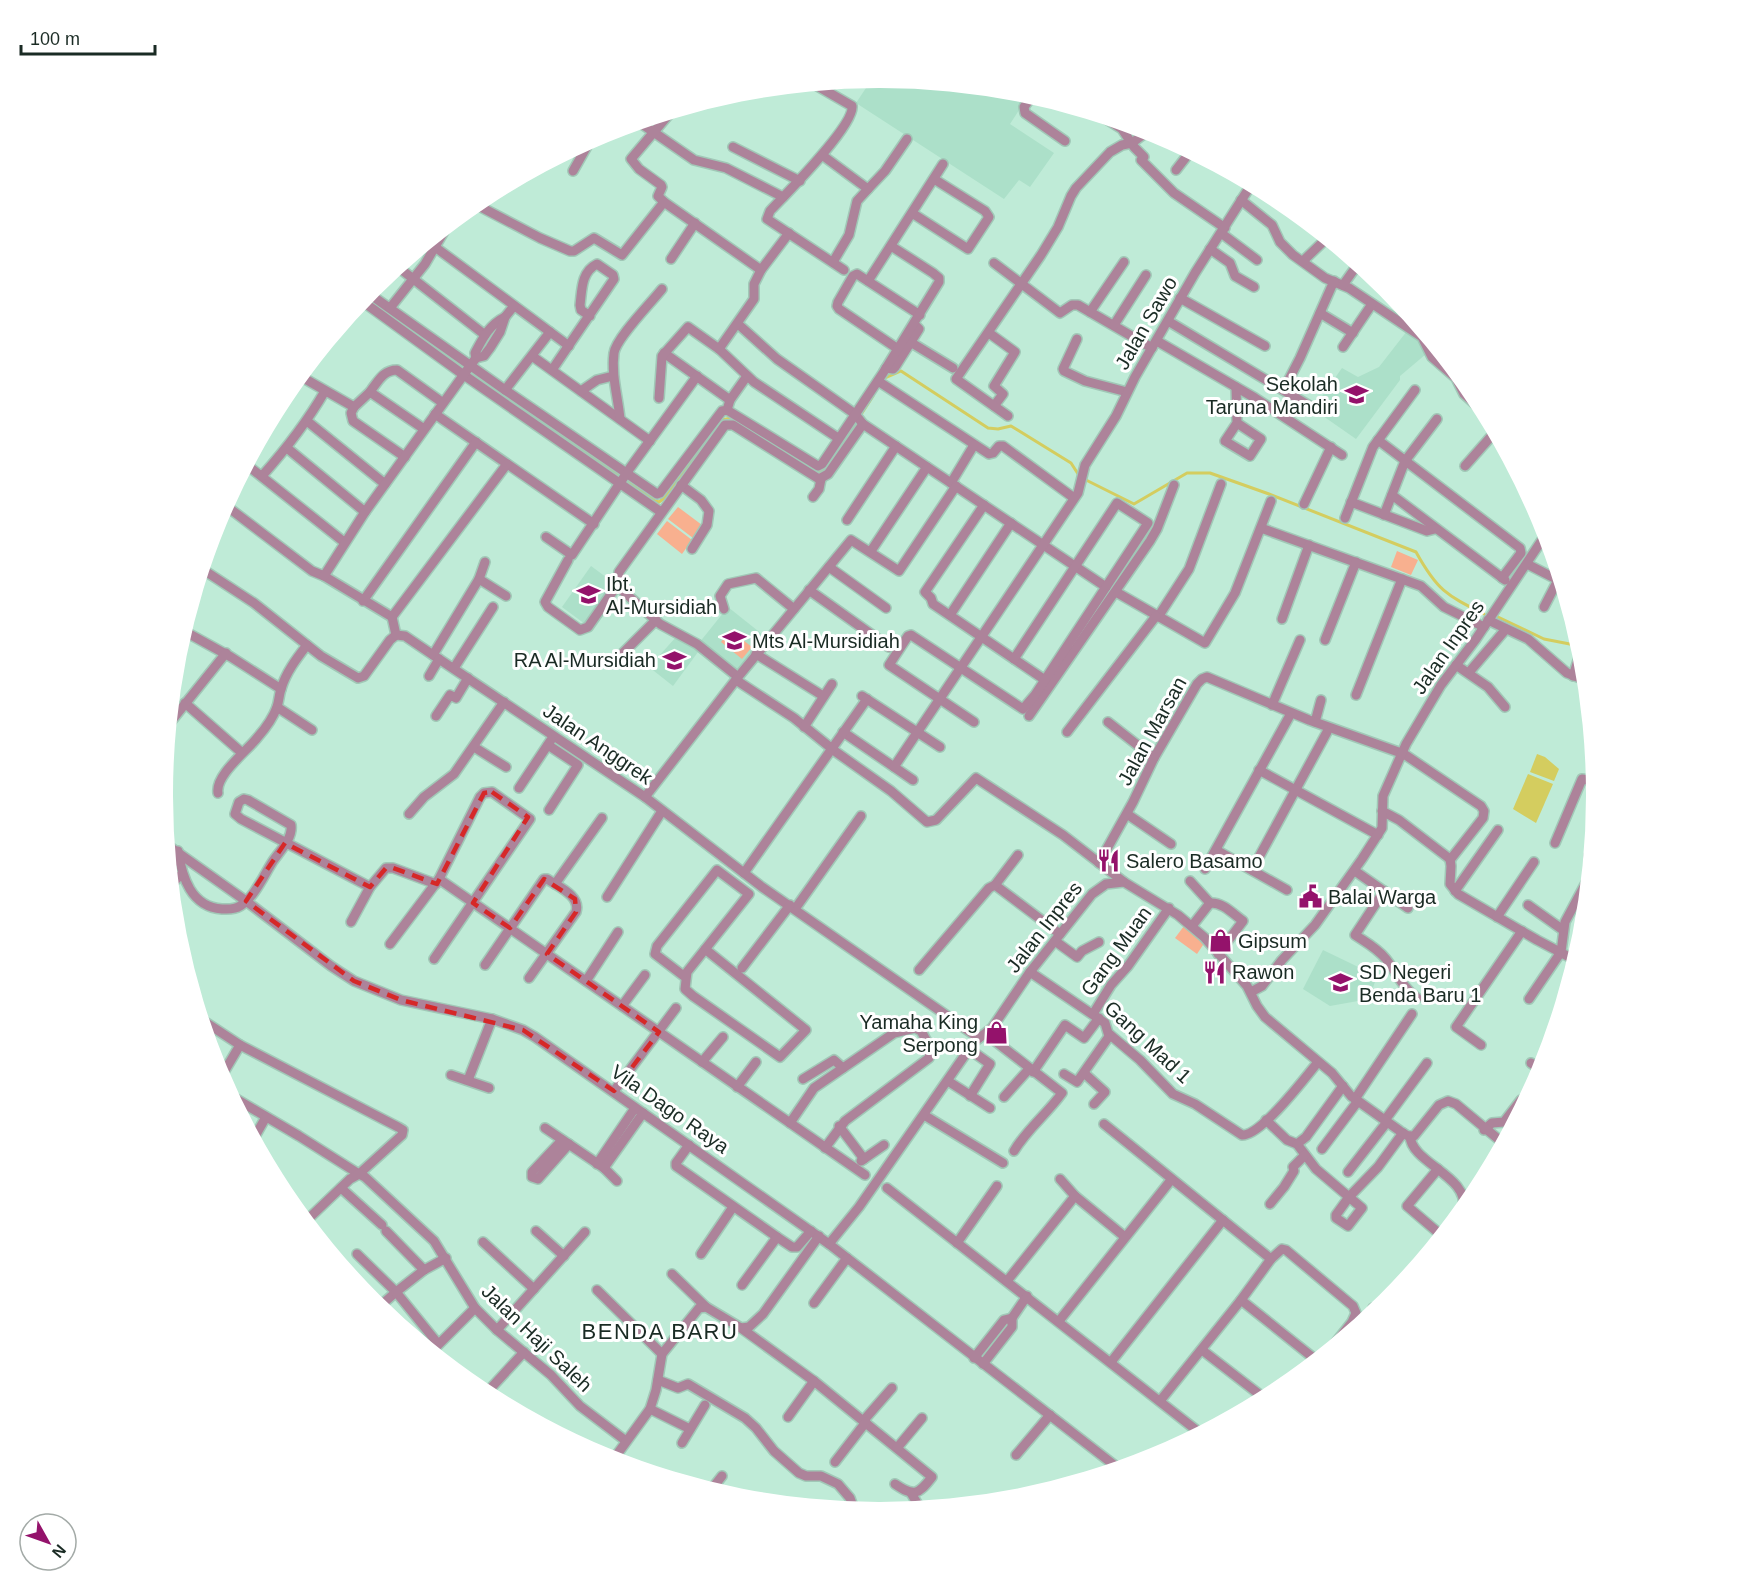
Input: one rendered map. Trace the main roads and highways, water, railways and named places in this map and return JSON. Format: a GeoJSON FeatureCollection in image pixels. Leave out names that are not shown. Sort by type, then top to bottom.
{"type":"FeatureCollection","features":[{"type":"Feature","properties":{"kind":"waterway"},"geometry":{"type":"LineString","coordinates":[[414,331],[459,365],[655,501],[659,502],[663,499],[722,420],[731,418],[772,444]]}},
{"type":"Feature","properties":{"kind":"waterway"},"geometry":{"type":"LineString","coordinates":[[885,378],[901,371],[988,428],[998,429],[1011,426],[1071,463],[1080,477],[1134,504],[1187,473],[1210,473],[1269,494],[1416,552],[1430,575],[1444,590],[1460,602],[1484,614]]}},
{"type":"Feature","properties":{"kind":"waterway"},"geometry":{"type":"LineString","coordinates":[[860,416],[873,396]]}},
{"type":"Feature","properties":{"kind":"waterway"},"geometry":{"type":"LineString","coordinates":[[815,472],[819,473],[824,470],[857,422]]}},
{"type":"Feature","properties":{"kind":"waterway"},"geometry":{"type":"LineString","coordinates":[[1498,617],[1544,639],[1569,644]]}},
{"type":"Feature","properties":{"kind":"place","name":"Sekolah Taruna Mandiri"},"geometry":{"type":"Point","coordinates":[1356,395]}},
{"type":"Feature","properties":{"kind":"place","name":"Ibt. Al-Mursidiah"},"geometry":{"type":"Point","coordinates":[588,595]}},
{"type":"Feature","properties":{"kind":"place","name":"Mts Al-Mursidiah"},"geometry":{"type":"Point","coordinates":[734,641]}},
{"type":"Feature","properties":{"kind":"place","name":"RA Al-Mursidiah"},"geometry":{"type":"Point","coordinates":[674,660]}},
{"type":"Feature","properties":{"kind":"place","name":"Salero Basamo"},"geometry":{"type":"Point","coordinates":[1108,861]}},
{"type":"Feature","properties":{"kind":"place","name":"Balai Warga"},"geometry":{"type":"Point","coordinates":[1310,897]}},
{"type":"Feature","properties":{"kind":"place","name":"Gipsum"},"geometry":{"type":"Point","coordinates":[1220,941]}},
{"type":"Feature","properties":{"kind":"place","name":"Rawon"},"geometry":{"type":"Point","coordinates":[1214,972]}},
{"type":"Feature","properties":{"kind":"place","name":"SD Negeri Benda Baru 1"},"geometry":{"type":"Point","coordinates":[1341,983]}},
{"type":"Feature","properties":{"kind":"place","name":"Yamaha King Serpong"},"geometry":{"type":"Point","coordinates":[996,1033]}},
{"type":"Feature","properties":{"kind":"district","name":"BENDA BARU"},"geometry":{"type":"Point","coordinates":[660,1331]}}]}
